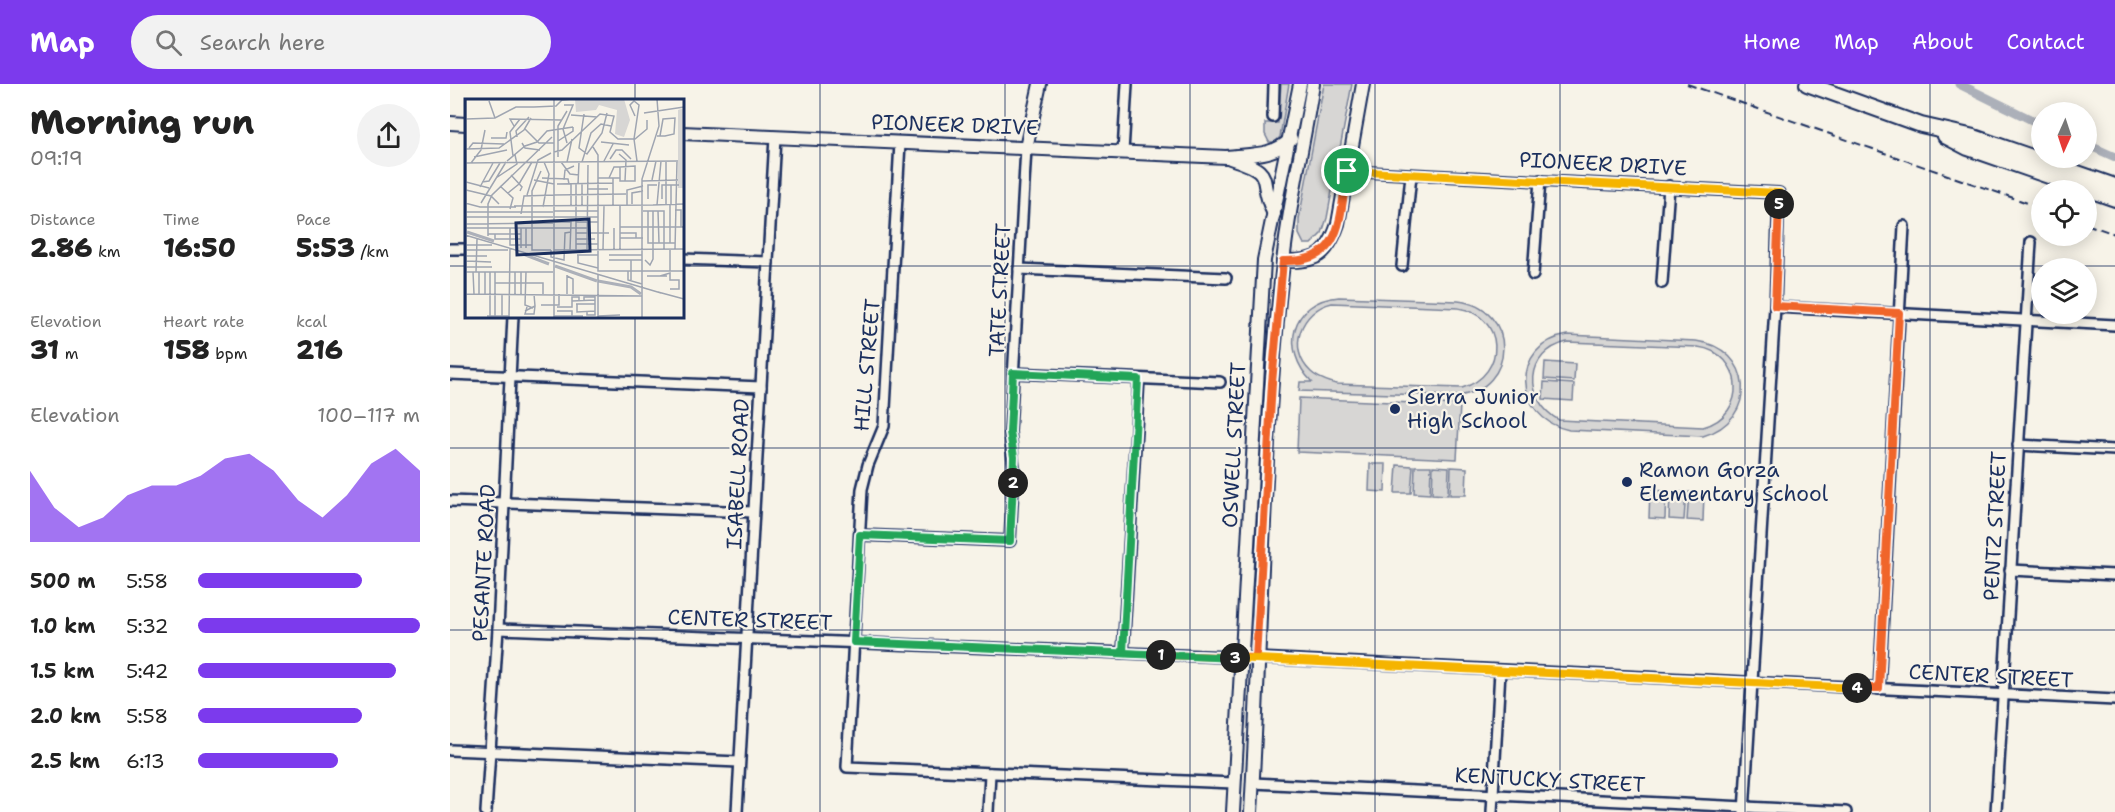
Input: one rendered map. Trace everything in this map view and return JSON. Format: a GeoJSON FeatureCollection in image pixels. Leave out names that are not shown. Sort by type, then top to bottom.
{"type":"FeatureCollection","features":[{"type":"Feature","properties":{"kind":"main road"},"geometry":{"type":"LineString","coordinates":[[1026,148],[1040,84]]}},
{"type":"Feature","properties":{"kind":"main road","name":"OSWELL STREET"},"geometry":{"type":"LineString","coordinates":[[1233,812],[1264,260],[1291,139],[1300,84]]}},
{"type":"Feature","properties":{"kind":"main road","name":"OSWELL STREET"},"geometry":{"type":"LineString","coordinates":[[1251,812],[1256,658],[1272,383],[1283,261],[1314,84]]}},
{"type":"Feature","properties":{"kind":"main road"},"geometry":{"type":"LineString","coordinates":[[1283,261],[1303,262],[1322,255],[1332,242],[1338,224],[1363,84]]}},
{"type":"Feature","properties":{"kind":"main road"},"geometry":{"type":"LineString","coordinates":[[1807,84],[1922,125],[1974,137],[2115,186]]}},
{"type":"Feature","properties":{"kind":"main road"},"geometry":{"type":"LineString","coordinates":[[450,123],[465,124]]}},
{"type":"Feature","properties":{"kind":"main road"},"geometry":{"type":"LineString","coordinates":[[1922,125],[1968,148],[2115,199]]}},
{"type":"Feature","properties":{"kind":"main road","name":"PIONEER DRIVE"},"geometry":{"type":"LineString","coordinates":[[684,133],[1226,157],[1272,153],[1291,139]]}},
{"type":"Feature","properties":{"kind":"main road","name":"PIONEER DRIVE"},"geometry":{"type":"LineString","coordinates":[[1226,157],[1258,168],[1263,173],[1267,199],[1274,214]]}},
{"type":"Feature","properties":{"kind":"street"},"geometry":{"type":"LineString","coordinates":[[1123,152],[1127,84]]}},
{"type":"Feature","properties":{"kind":"street"},"geometry":{"type":"LineString","coordinates":[[1273,117],[1274,84]]}},
{"type":"Feature","properties":{"kind":"street","name":"ISABELL ROAD"},"geometry":{"type":"LineString","coordinates":[[737,812],[775,137]]}},
{"type":"Feature","properties":{"kind":"street","name":"HILL STREET"},"geometry":{"type":"LineString","coordinates":[[900,142],[884,426],[864,477],[847,767],[990,773]]}},
{"type":"Feature","properties":{"kind":"street","name":"TATE STREET"},"geometry":{"type":"LineString","coordinates":[[860,535],[1010,541],[1014,468],[1010,432],[1026,148]]}},
{"type":"Feature","properties":{"kind":"street","name":"PIONEER DRIVE"},"geometry":{"type":"LineString","coordinates":[[1347,171],[1779,193],[1775,306]]}},
{"type":"Feature","properties":{"kind":"street"},"geometry":{"type":"LineString","coordinates":[[1402,266],[1411,175]]}},
{"type":"Feature","properties":{"kind":"street"},"geometry":{"type":"LineString","coordinates":[[1533,275],[1540,180]]}},
{"type":"Feature","properties":{"kind":"street"},"geometry":{"type":"LineString","coordinates":[[1662,283],[1670,186]]}},
{"type":"Feature","properties":{"kind":"street"},"geometry":{"type":"LineString","coordinates":[[1879,688],[1904,226]]}},
{"type":"Feature","properties":{"kind":"street","name":"PENTZ STREET"},"geometry":{"type":"LineString","coordinates":[[1996,812],[2031,242]]}},
{"type":"Feature","properties":{"kind":"street"},"geometry":{"type":"LineString","coordinates":[[684,259],[768,262]]}},
{"type":"Feature","properties":{"kind":"street"},"geometry":{"type":"LineString","coordinates":[[1019,269],[1226,278]]}},
{"type":"Feature","properties":{"kind":"street"},"geometry":{"type":"LineString","coordinates":[[1744,810],[1775,306],[2115,325]]}},
{"type":"Feature","properties":{"kind":"street","name":"PESANTE ROAD"},"geometry":{"type":"LineString","coordinates":[[486,812],[505,502],[513,318]]}},
{"type":"Feature","properties":{"kind":"street"},"geometry":{"type":"LineString","coordinates":[[1013,373],[1220,382]]}},
{"type":"Feature","properties":{"kind":"street"},"geometry":{"type":"LineString","coordinates":[[450,374],[761,387]]}},
{"type":"Feature","properties":{"kind":"street"},"geometry":{"type":"LineString","coordinates":[[1123,653],[1138,379]]}},
{"type":"Feature","properties":{"kind":"street"},"geometry":{"type":"LineString","coordinates":[[2018,445],[2115,450]]}},
{"type":"Feature","properties":{"kind":"street"},"geometry":{"type":"LineString","coordinates":[[450,501],[753,512]]}},
{"type":"Feature","properties":{"kind":"street"},"geometry":{"type":"LineString","coordinates":[[2010,570],[2115,575]]}},
{"type":"Feature","properties":{"kind":"street","name":"CENTER STREET"},"geometry":{"type":"LineString","coordinates":[[498,628],[1256,658],[2115,700]]}},
{"type":"Feature","properties":{"kind":"street"},"geometry":{"type":"LineString","coordinates":[[1492,812],[1500,671]]}},
{"type":"Feature","properties":{"kind":"street"},"geometry":{"type":"LineString","coordinates":[[450,750],[740,762]]}},
{"type":"Feature","properties":{"kind":"street"},"geometry":{"type":"LineString","coordinates":[[988,812],[990,773],[1234,783]]}},
{"type":"Feature","properties":{"kind":"street","name":"KENTUCKY STREET"},"geometry":{"type":"LineString","coordinates":[[1253,783],[1744,810],[1846,812]]}},
{"type":"Feature","properties":{"kind":"shaded area"},"geometry":{"type":"Polygon","coordinates":[[[1281,84],[1289,84],[1280,137],[1275,142],[1269,142],[1265,134],[1265,123],[1278,123],[1281,84]]]}},
{"type":"Feature","properties":{"kind":"shaded area"},"geometry":{"type":"Polygon","coordinates":[[[1324,84],[1352,84],[1327,218],[1322,233],[1311,244],[1304,244],[1299,234],[1299,219],[1324,84]]]}},
{"type":"Feature","properties":{"kind":"shaded area"},"geometry":{"type":"Polygon","coordinates":[[[1339,297],[1458,301],[1478,307],[1492,318],[1500,332],[1503,348],[1500,365],[1491,379],[1477,390],[1457,396],[1299,391],[1300,382],[1312,382],[1296,356],[1295,329],[1300,317],[1322,300],[1339,297]],[[1332,303],[1321,307],[1305,322],[1298,342],[1299,352],[1303,363],[1311,372],[1323,380],[1336,384],[1462,388],[1477,381],[1487,371],[1493,358],[1495,345],[1492,333],[1485,321],[1474,313],[1458,308],[1332,303]]]}},
{"type":"Feature","properties":{"kind":"shaded area"},"geometry":{"type":"Polygon","coordinates":[[[1568,335],[1696,341],[1715,346],[1729,357],[1738,370],[1742,385],[1741,401],[1734,415],[1721,428],[1703,436],[1569,430],[1550,423],[1537,411],[1529,397],[1526,381],[1528,366],[1536,352],[1549,341],[1568,335]],[[1567,342],[1553,347],[1543,356],[1534,377],[1535,389],[1539,401],[1559,420],[1703,427],[1718,420],[1728,410],[1734,398],[1735,385],[1732,372],[1725,360],[1713,352],[1698,347],[1567,342]]]}},
{"type":"Feature","properties":{"kind":"shaded area"},"geometry":{"type":"Polygon","coordinates":[[[1545,362],[1575,364],[1574,381],[1544,379],[1545,362]]]}},
{"type":"Feature","properties":{"kind":"shaded area"},"geometry":{"type":"Polygon","coordinates":[[[1544,382],[1574,384],[1573,401],[1543,399],[1544,382]]]}},
{"type":"Feature","properties":{"kind":"shaded area"},"geometry":{"type":"Polygon","coordinates":[[[1299,398],[1460,405],[1457,459],[1297,452],[1299,398]]]}},
{"type":"Feature","properties":{"kind":"shaded area"},"geometry":{"type":"Polygon","coordinates":[[[1370,464],[1386,464],[1385,492],[1369,491],[1370,464]]]}},
{"type":"Feature","properties":{"kind":"shaded area"},"geometry":{"type":"Polygon","coordinates":[[[1397,465],[1413,466],[1411,493],[1395,493],[1397,465]]]}},
{"type":"Feature","properties":{"kind":"shaded area"},"geometry":{"type":"Polygon","coordinates":[[[1415,466],[1431,466],[1430,494],[1414,493],[1415,466]]]}},
{"type":"Feature","properties":{"kind":"shaded area"},"geometry":{"type":"Polygon","coordinates":[[[1433,466],[1449,467],[1448,495],[1432,494],[1433,466]]]}},
{"type":"Feature","properties":{"kind":"shaded area"},"geometry":{"type":"Polygon","coordinates":[[[1451,467],[1467,468],[1466,495],[1450,495],[1451,467]]]}},
{"type":"Feature","properties":{"kind":"shaded area"},"geometry":{"type":"Polygon","coordinates":[[[1650,490],[1666,491],[1665,519],[1649,518],[1650,490]]]}},
{"type":"Feature","properties":{"kind":"shaded area"},"geometry":{"type":"Polygon","coordinates":[[[1670,492],[1686,492],[1684,520],[1669,519],[1670,492]]]}},
{"type":"Feature","properties":{"kind":"shaded area"},"geometry":{"type":"Polygon","coordinates":[[[1689,492],[1704,493],[1703,521],[1687,520],[1689,492]]]}},
{"type":"Feature","properties":{"kind":"waterway"},"geometry":{"type":"LineString","coordinates":[[1959,84],[2031,120]]}},
{"type":"Feature","properties":{"kind":"waterway"},"geometry":{"type":"LineString","coordinates":[[2097,149],[2115,157]]}},
{"type":"Feature","properties":{"kind":"railway"},"geometry":{"type":"LineString","coordinates":[[1687,84],[2031,204]]}},
{"type":"Feature","properties":{"kind":"railway"},"geometry":{"type":"LineString","coordinates":[[2097,228],[2115,234]]}},
{"type":"Feature","properties":{"kind":"place","name":"Sierra Junior High School"},"geometry":{"type":"Point","coordinates":[1395,409]}},
{"type":"Feature","properties":{"kind":"place","name":"Ramon Gorza Elementary School"},"geometry":{"type":"Point","coordinates":[1627,482]}},
{"type":"Feature","properties":{"kind":"route"},"geometry":{"type":"LineString","coordinates":[[1347,171],[1338,224],[1332,242],[1322,255],[1303,262],[1283,261],[1272,383],[1256,658],[1242,658],[1123,653],[854,642],[860,535],[1010,541],[1014,468],[1010,432],[1013,373],[1138,379],[1123,653],[1879,688],[1899,313],[1775,306],[1780,231],[1779,193],[1347,171]]}}]}
